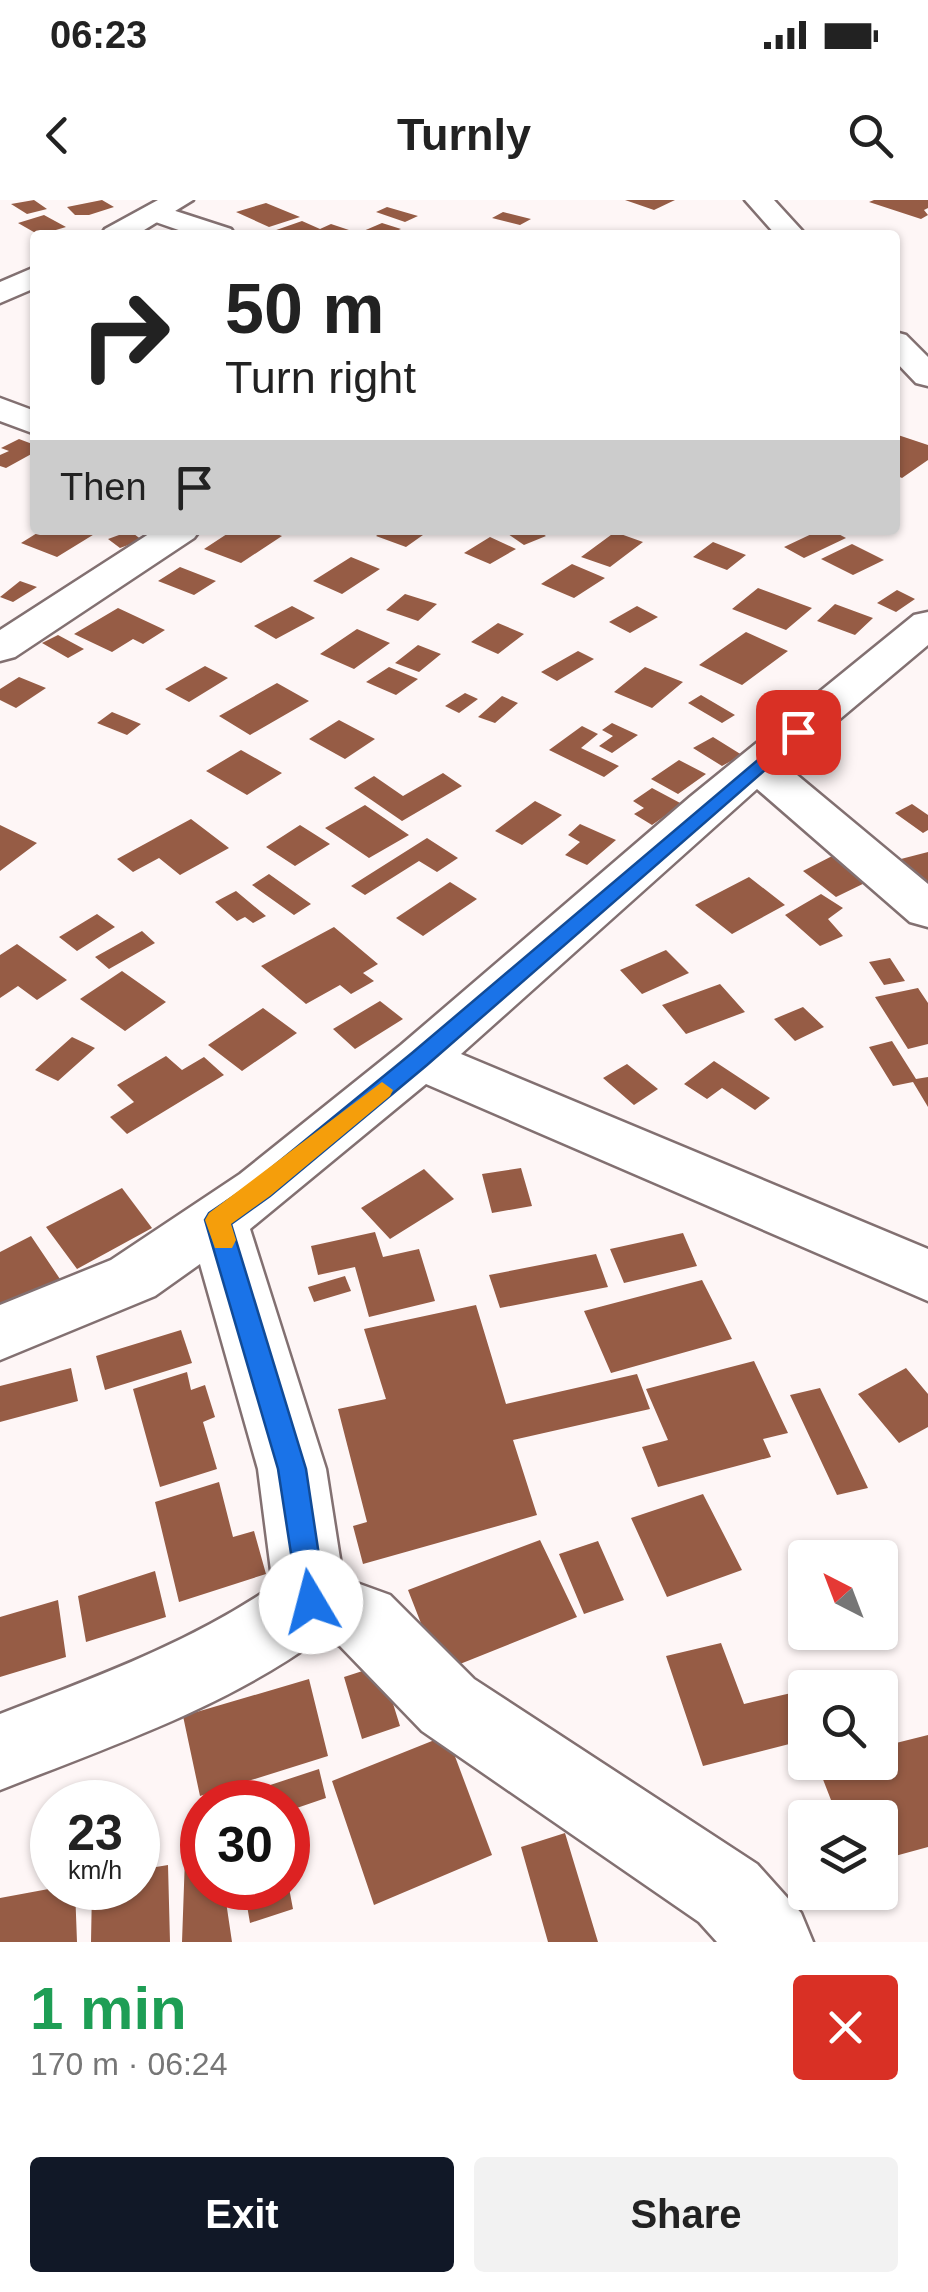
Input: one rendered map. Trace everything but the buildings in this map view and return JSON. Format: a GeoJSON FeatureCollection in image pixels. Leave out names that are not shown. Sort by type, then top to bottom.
{"type":"FeatureCollection","features":[{"type":"Feature","properties":{"kind":"street"},"geometry":{"type":"LineString","coordinates":[[758,200],[787,230]]}},
{"type":"Feature","properties":{"kind":"street"},"geometry":{"type":"LineString","coordinates":[[124,230],[168,206],[213,230]]}},
{"type":"Feature","properties":{"kind":"street"},"geometry":{"type":"LineString","coordinates":[[0,294],[30,279]]}},
{"type":"Feature","properties":{"kind":"street"},"geometry":{"type":"LineString","coordinates":[[900,347],[928,376]]}},
{"type":"Feature","properties":{"kind":"street"},"geometry":{"type":"LineString","coordinates":[[0,408],[30,422]]}},
{"type":"Feature","properties":{"kind":"street"},"geometry":{"type":"LineString","coordinates":[[0,648],[173,535]]}},
{"type":"Feature","properties":{"kind":"street"},"geometry":{"type":"LineString","coordinates":[[0,1333],[133,1278],[261,1190],[420,1059],[756,766],[928,624]]}},
{"type":"Feature","properties":{"kind":"street"},"geometry":{"type":"LineString","coordinates":[[756,766],[928,910]]}},
{"type":"Feature","properties":{"kind":"street"},"geometry":{"type":"LineString","coordinates":[[420,1059],[928,1276]]}},
{"type":"Feature","properties":{"kind":"street"},"geometry":{"type":"LineString","coordinates":[[218,1220],[292,1469],[311,1602]]}},
{"type":"Feature","properties":{"kind":"street"},"geometry":{"type":"LineString","coordinates":[[0,1752],[172,1684],[247,1647],[311,1602]]}},
{"type":"Feature","properties":{"kind":"street"},"geometry":{"type":"LineString","coordinates":[[311,1602],[364,1620],[448,1704],[728,1893],[772,1942]]}},
{"type":"Feature","properties":{"kind":"slow traffic"},"geometry":{"type":"LineString","coordinates":[[223,1240],[218,1220],[261,1190],[382,1090]]}},
{"type":"Feature","properties":{"kind":"route"},"geometry":{"type":"LineString","coordinates":[[311,1602],[292,1469],[218,1220],[261,1190],[420,1059],[687,824],[798,732]]}}]}
